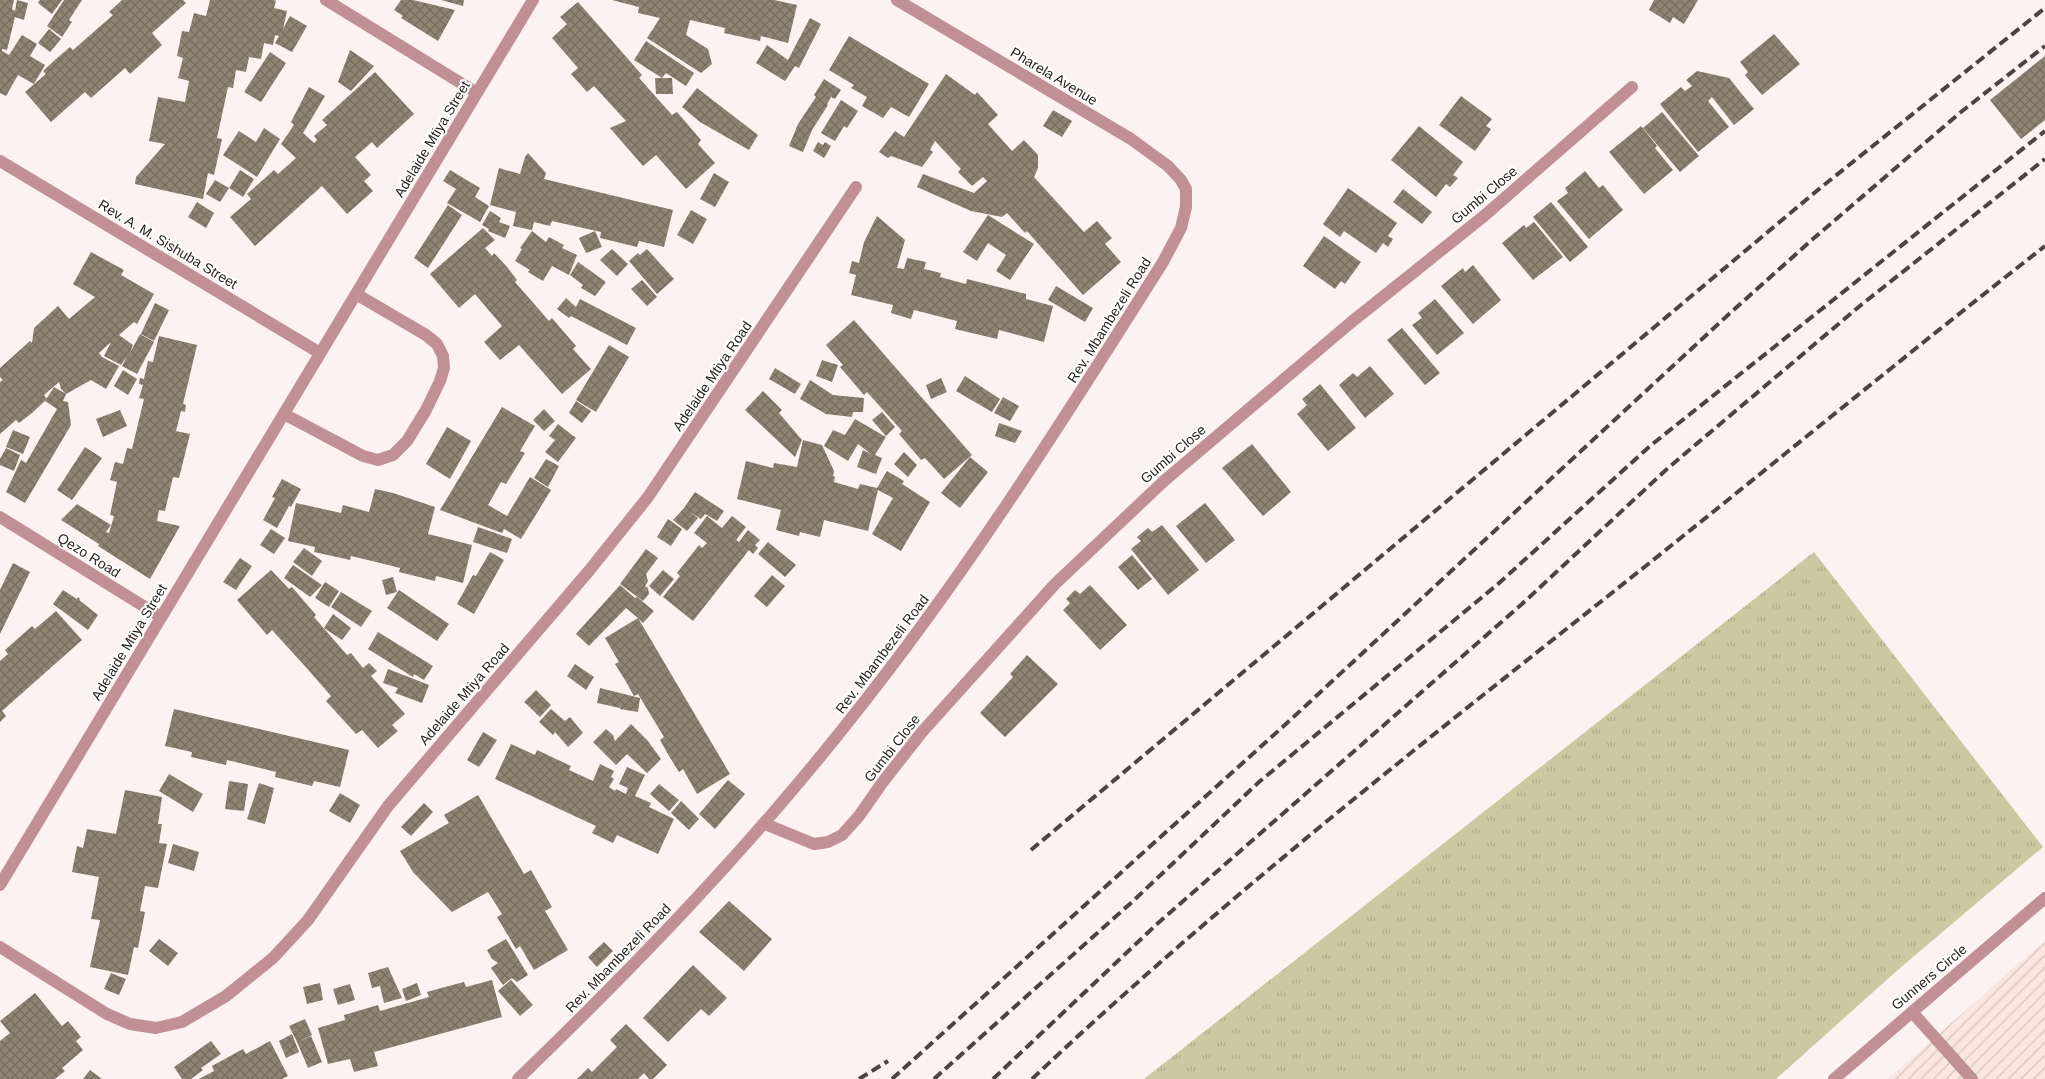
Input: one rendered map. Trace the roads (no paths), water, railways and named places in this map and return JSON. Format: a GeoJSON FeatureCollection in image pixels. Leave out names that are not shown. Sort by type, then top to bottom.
{"type":"FeatureCollection","features":[{"type":"Feature","properties":{"kind":"street"},"geometry":{"type":"LineString","coordinates":[[326,0],[477,93]]}},
{"type":"Feature","properties":{"kind":"street","name":"Adelaide Mtiya Street"},"geometry":{"type":"LineString","coordinates":[[0,885],[5,867],[161,618],[533,0]]}},
{"type":"Feature","properties":{"kind":"street","name":"Pharela Avenue"},"geometry":{"type":"LineString","coordinates":[[897,0],[1131,139],[1168,166],[1186,189]]}},
{"type":"Feature","properties":{"kind":"street","name":"Gumbi Close"},"geometry":{"type":"LineString","coordinates":[[765,824],[814,844],[828,842],[842,835],[859,816],[922,732],[1042,598],[1164,481],[1349,324],[1484,216],[1632,87]]}},
{"type":"Feature","properties":{"kind":"street","name":"Rev. A. M. Sishuba Street"},"geometry":{"type":"LineString","coordinates":[[0,161],[320,353]]}},
{"type":"Feature","properties":{"kind":"street","name":"Adelaide Mtiya Road"},"geometry":{"type":"LineString","coordinates":[[0,947],[107,1014],[130,1024],[156,1028],[182,1022],[226,996],[273,958],[308,920],[388,806],[588,572],[648,497],[856,187]]}},
{"type":"Feature","properties":{"kind":"street","name":"Rev. Mbambezeli Road"},"geometry":{"type":"LineString","coordinates":[[518,1079],[659,940],[765,824],[850,721],[939,604],[1032,469],[1163,262],[1181,228],[1186,207],[1186,189]]}},
{"type":"Feature","properties":{"kind":"street"},"geometry":{"type":"LineString","coordinates":[[284,414],[363,456],[378,460],[394,455],[407,442],[440,381],[444,368],[443,356],[437,344],[426,335],[356,294]]}},
{"type":"Feature","properties":{"kind":"street","name":"Qezo Road"},"geometry":{"type":"LineString","coordinates":[[0,517],[161,618]]}},
{"type":"Feature","properties":{"kind":"street","name":"Gunners Circle"},"geometry":{"type":"LineString","coordinates":[[1834,1079],[2045,898]]}},
{"type":"Feature","properties":{"kind":"street"},"geometry":{"type":"LineString","coordinates":[[1912,1012],[1972,1079]]}},
{"type":"Feature","properties":{"kind":"railway"},"geometry":{"type":"LineString","coordinates":[[1031,850],[1819,189],[2045,8]]}},
{"type":"Feature","properties":{"kind":"railway"},"geometry":{"type":"LineString","coordinates":[[892,1079],[1287,723],[1728,315],[1814,238],[1961,112],[2045,46]]}},
{"type":"Feature","properties":{"kind":"railway"},"geometry":{"type":"LineString","coordinates":[[934,1079],[1132,902],[1259,782],[1498,584],[1650,446],[2045,131]]}},
{"type":"Feature","properties":{"kind":"railway"},"geometry":{"type":"LineString","coordinates":[[993,1079],[1157,924],[1522,604],[1668,468],[1861,305],[2045,159]]}},
{"type":"Feature","properties":{"kind":"railway"},"geometry":{"type":"LineString","coordinates":[[1032,1079],[1171,953],[1314,832],[1460,713],[2045,246]]}},
{"type":"Feature","properties":{"kind":"railway"},"geometry":{"type":"LineString","coordinates":[[859,1079],[888,1061]]}}]}
